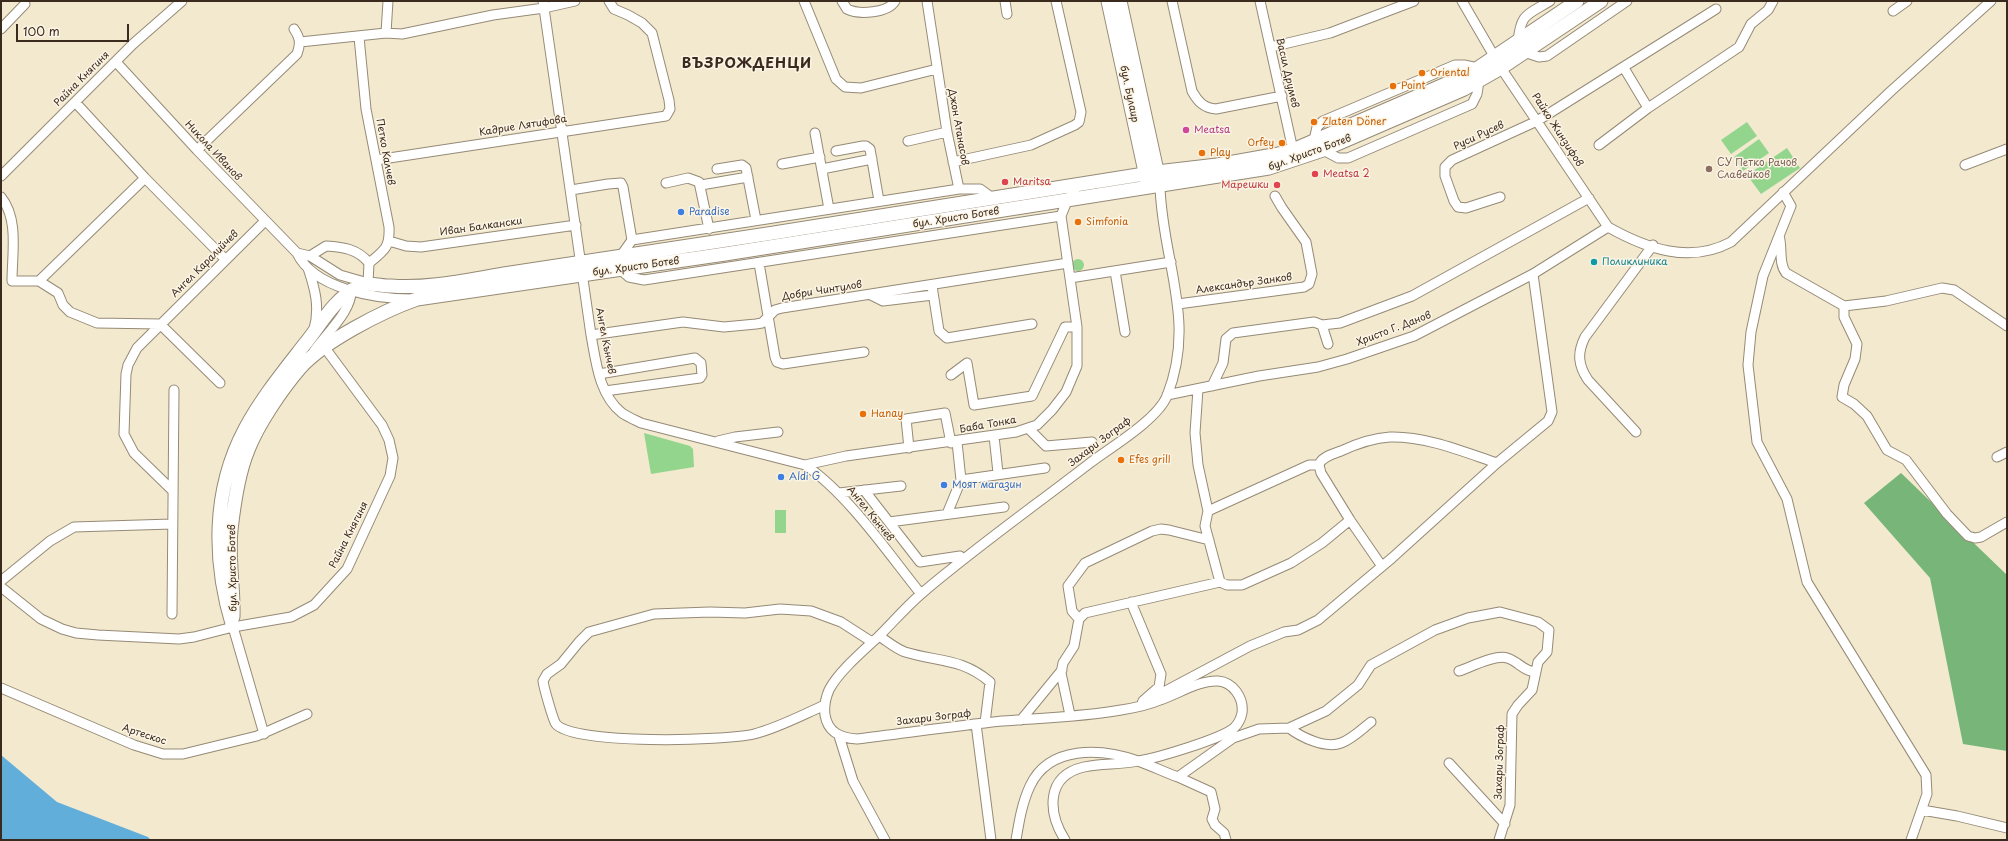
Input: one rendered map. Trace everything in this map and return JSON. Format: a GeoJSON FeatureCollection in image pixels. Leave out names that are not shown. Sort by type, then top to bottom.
{"type":"FeatureCollection","features":[{"type":"Feature","properties":{"kind":"main road","name":"бул. Булаир"},"geometry":{"type":"LineString","coordinates":[[1108,1],[1151,172]]}},
{"type":"Feature","properties":{"kind":"main road","name":"бул. Булаир"},"geometry":{"type":"LineString","coordinates":[[1120,1],[1154,186]]}},
{"type":"Feature","properties":{"kind":"main road","name":"бул. Христо Ботев"},"geometry":{"type":"LineString","coordinates":[[233,627],[225,601],[219,566],[218,532],[226,477],[237,444],[280,375],[350,285],[368,283],[402,287],[435,285],[583,269],[998,211],[1154,186],[1257,172],[1282,165],[1323,150],[1440,101],[1521,47],[1577,1]]}},
{"type":"Feature","properties":{"kind":"main road","name":"бул. Христо Ботев"},"geometry":{"type":"LineString","coordinates":[[1521,47],[1600,1]]}},
{"type":"Feature","properties":{"kind":"main road","name":"бул. Христо Ботев"},"geometry":{"type":"LineString","coordinates":[[620,264],[995,198],[1151,172],[1217,165],[1279,154],[1293,150],[1446,84],[1478,75]]}},
{"type":"Feature","properties":{"kind":"main road","name":"бул. Христо Ботев"},"geometry":{"type":"LineString","coordinates":[[233,627],[234,593],[231,532],[239,477],[248,450],[256,433],[301,368],[325,348],[378,315],[417,299],[583,269]]}},
{"type":"Feature","properties":{"kind":"street","name":"Райна Княгиня"},"geometry":{"type":"LineString","coordinates":[[1,176],[133,44],[182,1]]}},
{"type":"Feature","properties":{"kind":"street"},"geometry":{"type":"LineString","coordinates":[[386,33],[388,1]]}},
{"type":"Feature","properties":{"kind":"street"},"geometry":{"type":"LineString","coordinates":[[300,42],[386,33],[402,34],[543,4],[575,1]]}},
{"type":"Feature","properties":{"kind":"street","name":"Кадрие Лятифова"},"geometry":{"type":"LineString","coordinates":[[376,160],[666,116],[670,109],[670,100],[652,33],[642,23],[628,15],[614,10],[609,1]]}},
{"type":"Feature","properties":{"kind":"street"},"geometry":{"type":"LineString","coordinates":[[842,1],[847,9],[861,13],[887,8],[895,1]]}},
{"type":"Feature","properties":{"kind":"street","name":"Джон Атанасов"},"geometry":{"type":"LineString","coordinates":[[926,1],[947,132],[959,189]]}},
{"type":"Feature","properties":{"kind":"street"},"geometry":{"type":"LineString","coordinates":[[1005,1],[1007,14]]}},
{"type":"Feature","properties":{"kind":"street"},"geometry":{"type":"LineString","coordinates":[[953,162],[1031,145],[1075,125],[1081,116],[1056,1]]}},
{"type":"Feature","properties":{"kind":"street"},"geometry":{"type":"LineString","coordinates":[[1172,1],[1192,91],[1200,104],[1208,108],[1216,109],[1282,96]]}},
{"type":"Feature","properties":{"kind":"street","name":"Васил Друмев"},"geometry":{"type":"LineString","coordinates":[[1260,1],[1293,150]]}},
{"type":"Feature","properties":{"kind":"street"},"geometry":{"type":"LineString","coordinates":[[1271,47],[1330,33],[1414,1]]}},
{"type":"Feature","properties":{"kind":"street","name":"Райко Жинзифов"},"geometry":{"type":"LineString","coordinates":[[1462,1],[1499,63],[1608,227]]}},
{"type":"Feature","properties":{"kind":"street"},"geometry":{"type":"LineString","coordinates":[[1550,1],[1524,18],[1520,25],[1521,47],[1539,57],[1547,56],[1627,1]]}},
{"type":"Feature","properties":{"kind":"street"},"geometry":{"type":"LineString","coordinates":[[1599,145],[1648,108],[1739,47],[1751,24],[1768,10],[1773,1]]}},
{"type":"Feature","properties":{"kind":"street"},"geometry":{"type":"LineString","coordinates":[[1892,11],[1907,1]]}},
{"type":"Feature","properties":{"kind":"street"},"geometry":{"type":"LineString","coordinates":[[1608,227],[1634,240],[1673,252],[1688,254],[1701,253],[1731,242],[1896,86],[1990,1]]}},
{"type":"Feature","properties":{"kind":"street"},"geometry":{"type":"LineString","coordinates":[[808,3],[836,79],[846,87],[861,88],[937,69]]}},
{"type":"Feature","properties":{"kind":"street"},"geometry":{"type":"LineString","coordinates":[[1,29],[25,4]]}},
{"type":"Feature","properties":{"kind":"street","name":"Ангел Кънчев"},"geometry":{"type":"LineString","coordinates":[[543,4],[583,269],[591,335],[599,374],[605,391],[613,404],[622,413],[641,423],[717,441],[805,465],[818,474],[839,493],[921,594]]}},
{"type":"Feature","properties":{"kind":"street"},"geometry":{"type":"LineString","coordinates":[[1537,121],[1624,68],[1716,8]]}},
{"type":"Feature","properties":{"kind":"street"},"geometry":{"type":"LineString","coordinates":[[197,150],[297,54],[300,42],[294,29]]}},
{"type":"Feature","properties":{"kind":"street","name":"Петко Калчев"},"geometry":{"type":"LineString","coordinates":[[359,37],[366,109],[389,227],[389,241]]}},
{"type":"Feature","properties":{"kind":"street","name":"Никола Иванов"},"geometry":{"type":"LineString","coordinates":[[116,62],[197,150],[297,253],[300,261],[308,268]]}},
{"type":"Feature","properties":{"kind":"street"},"geometry":{"type":"LineString","coordinates":[[1624,68],[1648,108]]}},
{"type":"Feature","properties":{"kind":"street"},"geometry":{"type":"LineString","coordinates":[[75,102],[145,178],[225,259]]}},
{"type":"Feature","properties":{"kind":"street","name":"Руси Русев"},"geometry":{"type":"LineString","coordinates":[[1500,197],[1466,208],[1458,207],[1454,201],[1445,176],[1445,167],[1452,160],[1537,121]]}},
{"type":"Feature","properties":{"kind":"street"},"geometry":{"type":"LineString","coordinates":[[908,141],[947,132]]}},
{"type":"Feature","properties":{"kind":"street"},"geometry":{"type":"LineString","coordinates":[[815,133],[829,209]]}},
{"type":"Feature","properties":{"kind":"street"},"geometry":{"type":"LineString","coordinates":[[836,151],[866,146],[870,149],[879,200]]}},
{"type":"Feature","properties":{"kind":"street"},"geometry":{"type":"LineString","coordinates":[[1965,165],[2007,149]]}},
{"type":"Feature","properties":{"kind":"street"},"geometry":{"type":"LineString","coordinates":[[782,164],[820,157]]}},
{"type":"Feature","properties":{"kind":"street"},"geometry":{"type":"LineString","coordinates":[[822,169],[872,159]]}},
{"type":"Feature","properties":{"kind":"street"},"geometry":{"type":"LineString","coordinates":[[717,169],[744,166],[748,177],[756,220]]}},
{"type":"Feature","properties":{"kind":"street"},"geometry":{"type":"LineString","coordinates":[[701,185],[748,177]]}},
{"type":"Feature","properties":{"kind":"street"},"geometry":{"type":"LineString","coordinates":[[39,281],[145,178]]}},
{"type":"Feature","properties":{"kind":"street"},"geometry":{"type":"LineString","coordinates":[[666,183],[692,178],[699,182],[701,185],[709,229]]}},
{"type":"Feature","properties":{"kind":"street"},"geometry":{"type":"LineString","coordinates":[[571,190],[621,183],[623,187],[632,240],[620,264],[629,277],[644,280],[1061,216],[1067,201],[1078,185]]}},
{"type":"Feature","properties":{"kind":"street","name":"Захари Зограф"},"geometry":{"type":"LineString","coordinates":[[1065,840],[1054,817],[1052,808],[1056,787],[1063,777],[1084,767],[1138,761],[1184,748],[1221,735],[1234,728],[1241,718],[1242,709],[1240,698],[1235,690],[1220,681],[1197,685],[1150,704],[1120,710],[980,724],[857,739],[839,736],[830,729],[827,722],[825,706],[830,689],[835,682],[875,639],[921,594],[1034,505],[1119,443],[1163,404],[1173,376],[1179,341],[1178,304],[1161,205],[1154,186]]}},
{"type":"Feature","properties":{"kind":"street"},"geometry":{"type":"LineString","coordinates":[[632,240],[709,229],[879,200],[959,189],[980,190],[995,198],[998,211]]}},
{"type":"Feature","properties":{"kind":"street"},"geometry":{"type":"LineString","coordinates":[[1783,192],[1791,206],[1764,276],[1748,350],[1748,379],[1757,442],[1789,504],[1807,582],[1926,774],[1927,794],[1911,840]]}},
{"type":"Feature","properties":{"kind":"street","name":"Александър Занков"},"geometry":{"type":"LineString","coordinates":[[1178,304],[1304,287],[1309,284],[1312,274],[1306,242],[1275,196]]}},
{"type":"Feature","properties":{"kind":"street"},"geometry":{"type":"LineString","coordinates":[[1,197],[6,203],[11,216],[12,281],[39,281],[58,293],[66,310],[97,323],[160,324],[220,383]]}},
{"type":"Feature","properties":{"kind":"street"},"geometry":{"type":"LineString","coordinates":[[1212,386],[1223,363],[1226,340],[1233,333],[1314,322],[1322,325],[1340,323],[1412,296],[1588,198]]}},
{"type":"Feature","properties":{"kind":"street","name":"Баба Тонка"},"geometry":{"type":"LineString","coordinates":[[805,465],[846,456],[994,436],[1029,428],[1037,424],[1052,410],[1061,400],[1072,380],[1078,356],[1077,327],[1061,216]]}},
{"type":"Feature","properties":{"kind":"street","name":"Ангел Каралийчев"},"geometry":{"type":"LineString","coordinates":[[173,491],[126,441],[123,427],[128,365],[137,348],[265,221]]}},
{"type":"Feature","properties":{"kind":"street","name":"Иван Балкански"},"geometry":{"type":"LineString","coordinates":[[389,241],[406,246],[421,247],[576,224]]}},
{"type":"Feature","properties":{"kind":"street","name":"Христо Г. Данов"},"geometry":{"type":"LineString","coordinates":[[1167,395],[1259,376],[1318,367],[1414,336],[1533,274],[1608,227]]}},
{"type":"Feature","properties":{"kind":"street"},"geometry":{"type":"LineString","coordinates":[[1779,236],[1782,247],[1782,265],[1786,273],[1844,306],[1886,301],[1942,288],[1954,290],[2007,326]]}},
{"type":"Feature","properties":{"kind":"street"},"geometry":{"type":"LineString","coordinates":[[369,263],[380,254],[389,241]]}},
{"type":"Feature","properties":{"kind":"street"},"geometry":{"type":"LineString","coordinates":[[310,256],[326,246],[341,247],[353,250],[363,256],[369,263],[368,283]]}},
{"type":"Feature","properties":{"kind":"street"},"geometry":{"type":"LineString","coordinates":[[1636,432],[1588,380],[1582,371],[1579,360],[1580,347],[1585,337],[1653,246]]}},
{"type":"Feature","properties":{"kind":"street"},"geometry":{"type":"LineString","coordinates":[[297,253],[310,256],[340,275],[350,285],[351,300],[346,310],[301,368]]}},
{"type":"Feature","properties":{"kind":"street"},"geometry":{"type":"LineString","coordinates":[[1070,278],[1171,262]]}},
{"type":"Feature","properties":{"kind":"street"},"geometry":{"type":"LineString","coordinates":[[759,263],[775,357],[780,363],[864,352]]}},
{"type":"Feature","properties":{"kind":"street","name":"Добри Чинтулов"},"geometry":{"type":"LineString","coordinates":[[591,335],[682,322],[724,327],[756,324],[762,323],[768,315],[782,308],[871,295],[932,290],[1068,264]]}},
{"type":"Feature","properties":{"kind":"street"},"geometry":{"type":"LineString","coordinates":[[308,268],[320,276],[350,285],[378,298],[417,299]]}},
{"type":"Feature","properties":{"kind":"street"},"geometry":{"type":"LineString","coordinates":[[308,268],[316,296],[317,307],[312,335]]}},
{"type":"Feature","properties":{"kind":"street"},"geometry":{"type":"LineString","coordinates":[[1115,271],[1124,332]]}},
{"type":"Feature","properties":{"kind":"street"},"geometry":{"type":"LineString","coordinates":[[1150,704],[1158,695],[1250,646],[1313,623],[1381,565],[1392,558],[1497,463],[1551,417],[1552,412],[1533,274]]}},
{"type":"Feature","properties":{"kind":"street"},"geometry":{"type":"LineString","coordinates":[[932,290],[939,331],[947,338],[1032,324]]}},
{"type":"Feature","properties":{"kind":"street"},"geometry":{"type":"LineString","coordinates":[[1844,306],[1844,317],[1856,344],[1855,360],[1844,385],[1842,397],[1854,404],[1867,416],[1887,450],[1906,460],[1947,514],[1968,536],[1981,537],[2007,522]]}},
{"type":"Feature","properties":{"kind":"street"},"geometry":{"type":"LineString","coordinates":[[1322,325],[1328,344]]}},
{"type":"Feature","properties":{"kind":"street"},"geometry":{"type":"LineString","coordinates":[[951,375],[967,363],[974,404],[1032,396],[1066,327],[1077,327]]}},
{"type":"Feature","properties":{"kind":"street","name":"Райна Княгиня"},"geometry":{"type":"LineString","coordinates":[[1,587],[41,619],[62,629],[76,633],[179,639],[194,637],[233,627],[291,617],[314,605],[347,569],[390,476],[393,458],[386,431],[375,413],[325,348]]}},
{"type":"Feature","properties":{"kind":"street"},"geometry":{"type":"LineString","coordinates":[[599,374],[695,358],[701,363],[702,375],[700,378],[605,391]]}},
{"type":"Feature","properties":{"kind":"street"},"geometry":{"type":"LineString","coordinates":[[1198,389],[1195,433],[1198,465],[1208,511],[1205,526],[1220,582]]}},
{"type":"Feature","properties":{"kind":"street"},"geometry":{"type":"LineString","coordinates":[[172,614],[174,390]]}},
{"type":"Feature","properties":{"kind":"street"},"geometry":{"type":"LineString","coordinates":[[909,448],[906,419],[946,413],[954,442],[961,480],[947,514]]}},
{"type":"Feature","properties":{"kind":"street"},"geometry":{"type":"LineString","coordinates":[[1029,428],[1046,446],[1092,442]]}},
{"type":"Feature","properties":{"kind":"street"},"geometry":{"type":"LineString","coordinates":[[717,441],[735,437],[778,432]]}},
{"type":"Feature","properties":{"kind":"street"},"geometry":{"type":"LineString","coordinates":[[994,436],[998,473]]}},
{"type":"Feature","properties":{"kind":"street"},"geometry":{"type":"LineString","coordinates":[[1381,565],[1350,520],[1321,473],[1319,465],[1322,459],[1359,442],[1390,437],[1419,440],[1455,449],[1497,463]]}},
{"type":"Feature","properties":{"kind":"street"},"geometry":{"type":"LineString","coordinates":[[1998,457],[2007,452]]}},
{"type":"Feature","properties":{"kind":"street"},"geometry":{"type":"LineString","coordinates":[[1208,511],[1310,465],[1319,465]]}},
{"type":"Feature","properties":{"kind":"street"},"geometry":{"type":"LineString","coordinates":[[961,480],[998,473],[1045,468]]}},
{"type":"Feature","properties":{"kind":"street"},"geometry":{"type":"LineString","coordinates":[[839,493],[901,486]]}},
{"type":"Feature","properties":{"kind":"street"},"geometry":{"type":"LineString","coordinates":[[864,490],[920,562],[960,556]]}},
{"type":"Feature","properties":{"kind":"street"},"geometry":{"type":"LineString","coordinates":[[889,522],[1004,507]]}},
{"type":"Feature","properties":{"kind":"street"},"geometry":{"type":"LineString","coordinates":[[1070,715],[1062,680],[1063,663],[1074,646],[1080,619],[1085,613],[1092,610],[1220,582],[1227,585],[1242,585],[1291,563],[1322,543],[1350,520]]}},
{"type":"Feature","properties":{"kind":"street"},"geometry":{"type":"LineString","coordinates":[[1,581],[50,541],[74,527],[172,524]]}},
{"type":"Feature","properties":{"kind":"street"},"geometry":{"type":"LineString","coordinates":[[1080,619],[1072,612],[1068,586],[1085,563],[1152,530],[1161,529],[1209,540]]}},
{"type":"Feature","properties":{"kind":"street"},"geometry":{"type":"LineString","coordinates":[[1131,602],[1161,674],[1159,687],[1143,700],[1141,706]]}},
{"type":"Feature","properties":{"kind":"street"},"geometry":{"type":"LineString","coordinates":[[825,706],[754,734],[704,740],[667,740],[600,736],[563,730],[556,724],[551,715],[550,705],[543,681],[546,674],[561,664],[589,632],[654,614],[710,612],[745,613],[780,609],[811,611],[841,622],[903,652],[964,665],[982,675],[990,682],[980,724],[991,840]]}},
{"type":"Feature","properties":{"kind":"street"},"geometry":{"type":"LineString","coordinates":[[1178,777],[1233,738],[1258,729],[1289,728],[1326,711],[1358,685],[1370,665],[1435,630],[1468,618],[1500,612],[1538,622],[1549,630],[1547,652],[1538,662],[1535,672],[1529,671],[1508,658],[1497,657],[1459,671]]}},
{"type":"Feature","properties":{"kind":"street"},"geometry":{"type":"LineString","coordinates":[[233,627],[264,734]]}},
{"type":"Feature","properties":{"kind":"street"},"geometry":{"type":"LineString","coordinates":[[1021,720],[1062,670]]}},
{"type":"Feature","properties":{"kind":"street","name":"Захари Зограф"},"geometry":{"type":"LineString","coordinates":[[1499,840],[1510,805],[1512,714],[1518,704],[1532,690],[1535,672]]}},
{"type":"Feature","properties":{"kind":"street","name":"Артескос"},"geometry":{"type":"LineString","coordinates":[[1,688],[134,745],[163,754],[183,754],[264,734],[307,714]]}},
{"type":"Feature","properties":{"kind":"street"},"geometry":{"type":"LineString","coordinates":[[1289,728],[1300,736],[1325,744],[1335,744],[1344,741],[1371,722]]}},
{"type":"Feature","properties":{"kind":"street"},"geometry":{"type":"LineString","coordinates":[[839,736],[852,781],[885,840]]}},
{"type":"Feature","properties":{"kind":"street"},"geometry":{"type":"LineString","coordinates":[[1016,840],[1022,810],[1030,786],[1047,764],[1062,756],[1080,751],[1123,757],[1138,761],[1211,792],[1215,809],[1212,819],[1215,825],[1224,833],[1226,840]]}},
{"type":"Feature","properties":{"kind":"street"},"geometry":{"type":"LineString","coordinates":[[1449,762],[1505,824]]}},
{"type":"Feature","properties":{"kind":"street"},"geometry":{"type":"LineString","coordinates":[[1922,810],[1958,816],[2007,828]]}},
{"type":"Feature","properties":{"kind":"green space"},"geometry":{"type":"Polygon","coordinates":[[[1747,122],[1757,136],[1731,154],[1721,140],[1747,122]]]}},
{"type":"Feature","properties":{"kind":"green space"},"geometry":{"type":"Polygon","coordinates":[[[1759,139],[1769,153],[1743,171],[1734,157],[1759,139]]]}},
{"type":"Feature","properties":{"kind":"green space"},"geometry":{"type":"Polygon","coordinates":[[[1787,148],[1800,168],[1761,194],[1747,175],[1787,148]]]}},
{"type":"Feature","properties":{"kind":"green space"},"geometry":{"type":"Polygon","coordinates":[[[1080,259],[1083,260],[1083,270],[1076,271],[1073,270],[1072,263],[1073,260],[1080,259]]]}},
{"type":"Feature","properties":{"kind":"green space"},"geometry":{"type":"Polygon","coordinates":[[[644,433],[690,446],[693,449],[694,467],[651,474],[644,433]]]}},
{"type":"Feature","properties":{"kind":"green space"},"geometry":{"type":"Polygon","coordinates":[[[1901,473],[2007,575],[2007,751],[1963,744],[1930,578],[1864,503],[1901,473]]]}},
{"type":"Feature","properties":{"kind":"green space"},"geometry":{"type":"Polygon","coordinates":[[[775,510],[786,510],[786,533],[775,533],[775,510]]]}},
{"type":"Feature","properties":{"kind":"water"},"geometry":{"type":"Polygon","coordinates":[[[1,755],[57,802],[148,837],[151,840],[1,840],[1,755]]]}},
{"type":"Feature","properties":{"kind":"place","name":"Oriental"},"geometry":{"type":"Point","coordinates":[1422,73]}},
{"type":"Feature","properties":{"kind":"place","name":"Point"},"geometry":{"type":"Point","coordinates":[1393,86]}},
{"type":"Feature","properties":{"kind":"place","name":"Zlaten Döner"},"geometry":{"type":"Point","coordinates":[1314,122]}},
{"type":"Feature","properties":{"kind":"place","name":"Meatsa"},"geometry":{"type":"Point","coordinates":[1186,130]}},
{"type":"Feature","properties":{"kind":"place","name":"Orfey"},"geometry":{"type":"Point","coordinates":[1282,143]}},
{"type":"Feature","properties":{"kind":"place","name":"Play"},"geometry":{"type":"Point","coordinates":[1202,153]}},
{"type":"Feature","properties":{"kind":"place","name":"СУ Петко Рачов Славейков"},"geometry":{"type":"Point","coordinates":[1709,169]}},
{"type":"Feature","properties":{"kind":"place","name":"Meatsa 2"},"geometry":{"type":"Point","coordinates":[1315,174]}},
{"type":"Feature","properties":{"kind":"place","name":"Maritsa"},"geometry":{"type":"Point","coordinates":[1005,182]}},
{"type":"Feature","properties":{"kind":"place","name":"Марешки"},"geometry":{"type":"Point","coordinates":[1277,185]}},
{"type":"Feature","properties":{"kind":"place","name":"Paradise"},"geometry":{"type":"Point","coordinates":[681,212]}},
{"type":"Feature","properties":{"kind":"place","name":"Simfonia"},"geometry":{"type":"Point","coordinates":[1078,222]}},
{"type":"Feature","properties":{"kind":"place","name":"Поликлиника"},"geometry":{"type":"Point","coordinates":[1594,262]}},
{"type":"Feature","properties":{"kind":"place","name":"Hanay"},"geometry":{"type":"Point","coordinates":[863,414]}},
{"type":"Feature","properties":{"kind":"place","name":"Efes grill"},"geometry":{"type":"Point","coordinates":[1121,460]}},
{"type":"Feature","properties":{"kind":"place","name":"Aldi G"},"geometry":{"type":"Point","coordinates":[781,477]}},
{"type":"Feature","properties":{"kind":"place","name":"Моят магазин"},"geometry":{"type":"Point","coordinates":[944,485]}},
{"type":"Feature","properties":{"kind":"district","name":"ВЪЗРОЖДЕНЦИ"},"geometry":{"type":"Point","coordinates":[747,64]}}]}
